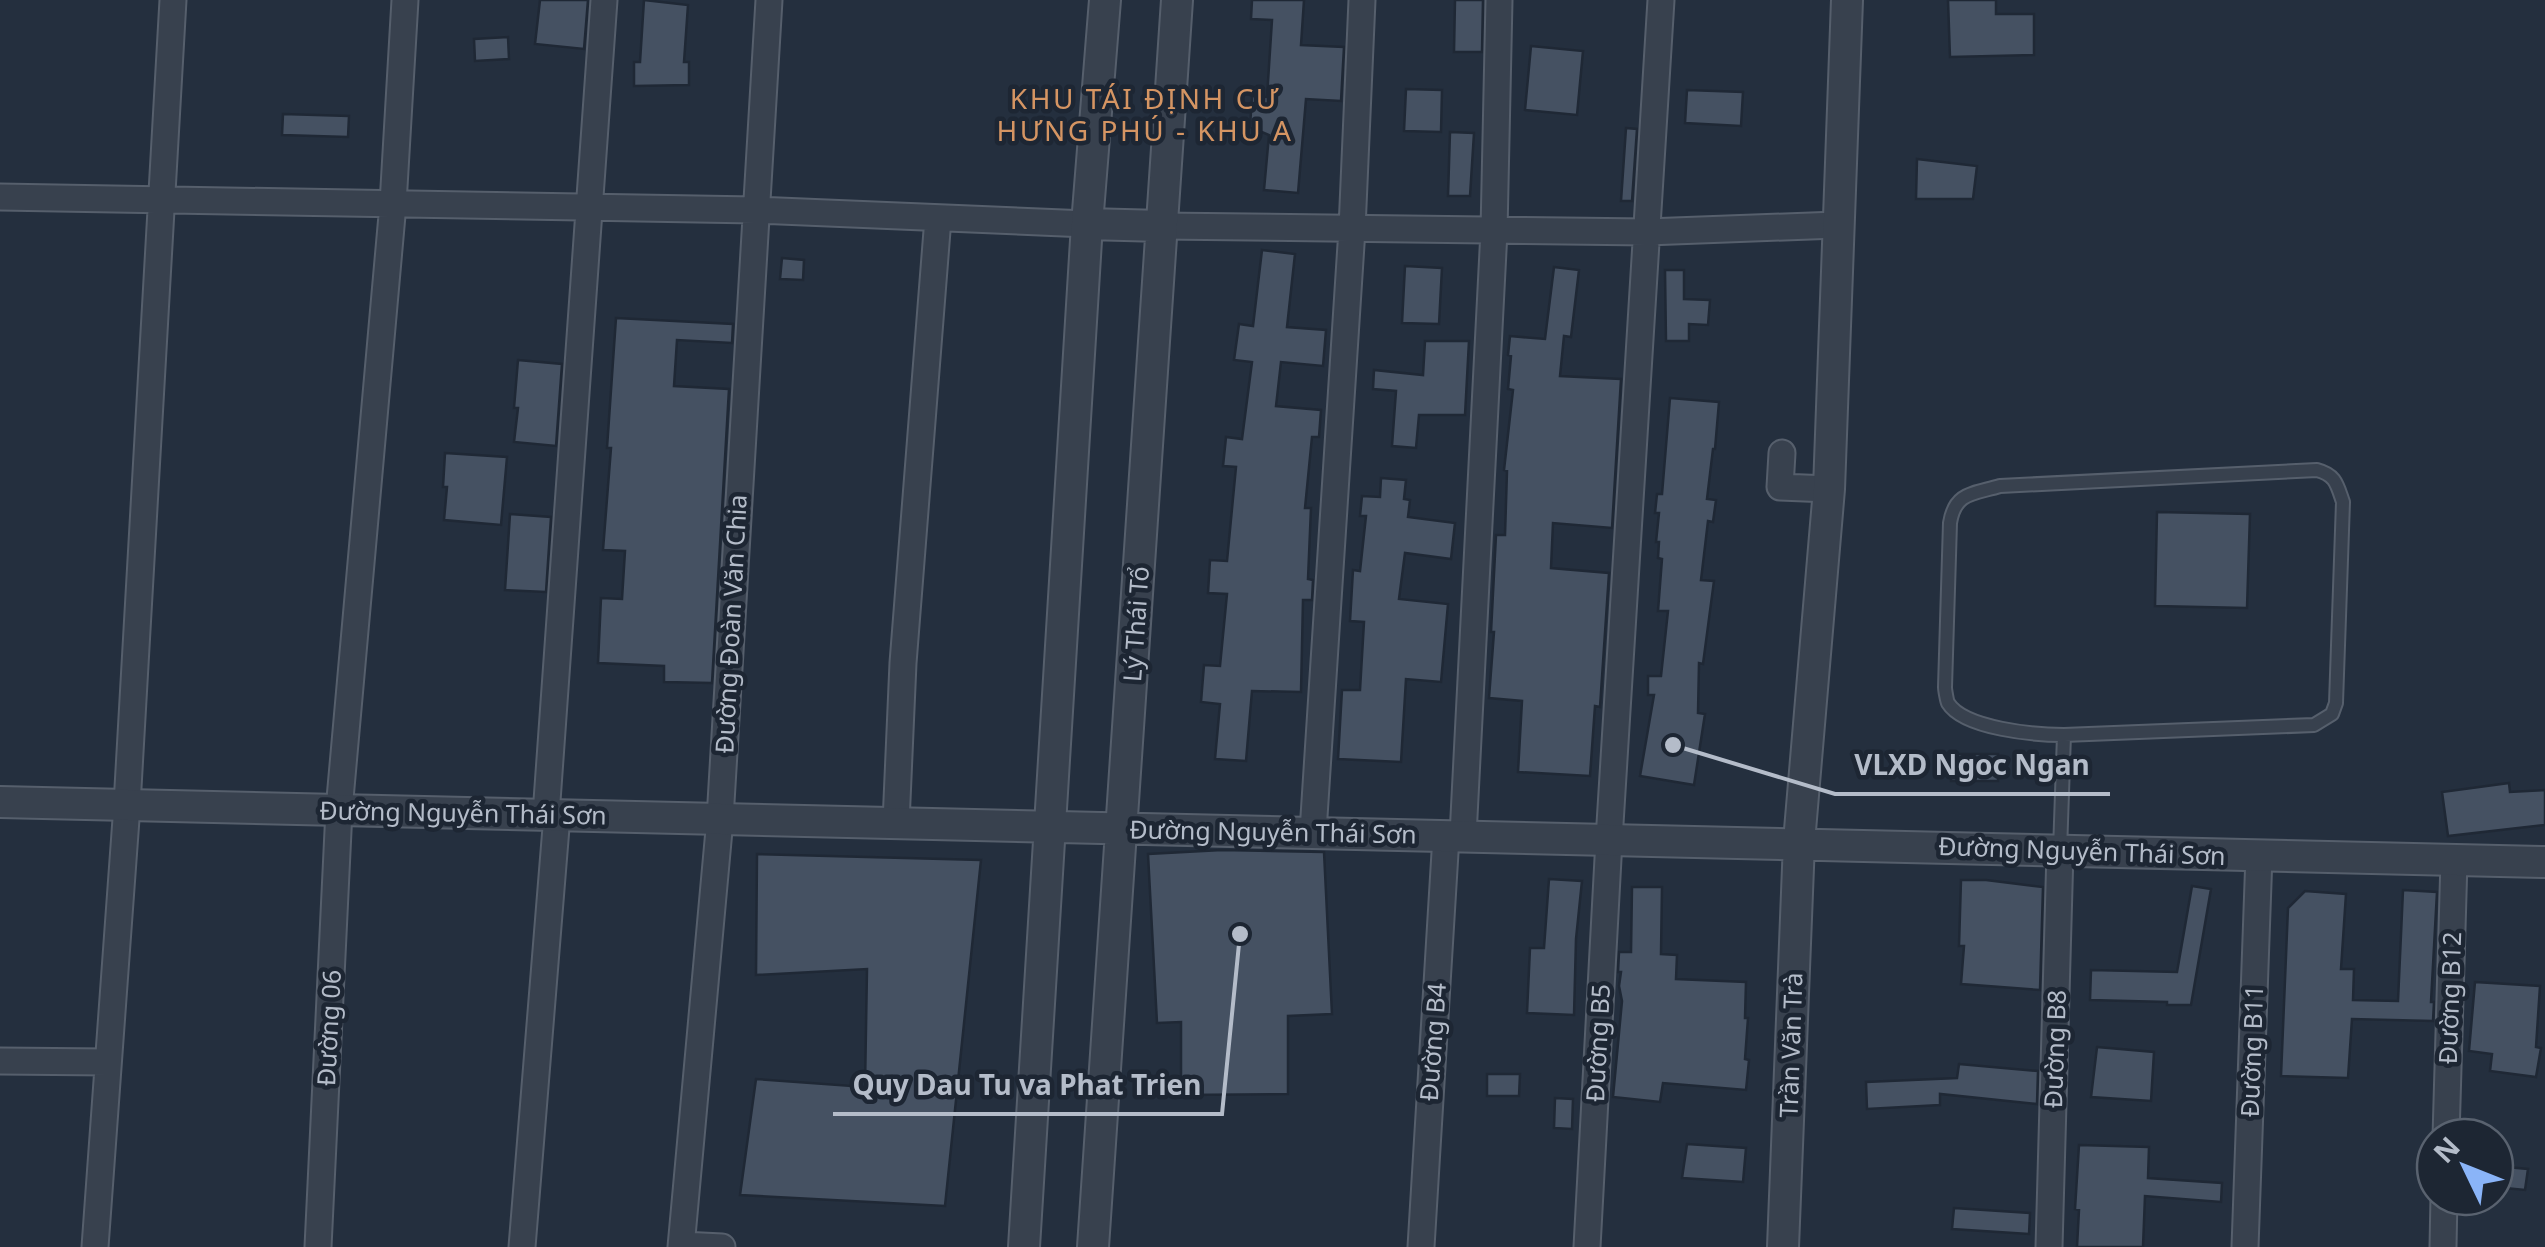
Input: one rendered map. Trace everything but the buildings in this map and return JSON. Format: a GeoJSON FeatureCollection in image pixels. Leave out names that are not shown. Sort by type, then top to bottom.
{"type":"FeatureCollection","features":[{"type":"Feature","properties":{"kind":"street"},"geometry":{"type":"LineString","coordinates":[[95,1247],[126,804],[173,0]]}},
{"type":"Feature","properties":{"kind":"street","name":"Đường 06"},"geometry":{"type":"LineString","coordinates":[[318,1247],[340,810],[393,204],[405,0]]}},
{"type":"Feature","properties":{"kind":"street"},"geometry":{"type":"LineString","coordinates":[[522,1247],[604,0]]}},
{"type":"Feature","properties":{"kind":"street","name":"Đường Đoàn Văn Chia"},"geometry":{"type":"LineString","coordinates":[[681,1246],[720,819],[769,0]]}},
{"type":"Feature","properties":{"kind":"street"},"geometry":{"type":"LineString","coordinates":[[1024,1247],[1104,0]]}},
{"type":"Feature","properties":{"kind":"street","name":"Lý Thái Tổ"},"geometry":{"type":"LineString","coordinates":[[1094,1247],[1176,0]]}},
{"type":"Feature","properties":{"kind":"street"},"geometry":{"type":"LineString","coordinates":[[1313,832],[1352,229],[1362,0]]}},
{"type":"Feature","properties":{"kind":"street","name":"Đường B4"},"geometry":{"type":"LineString","coordinates":[[1420,1247],[1455,836],[1494,230],[1499,0]]}},
{"type":"Feature","properties":{"kind":"street","name":"Đường B5"},"geometry":{"type":"LineString","coordinates":[[1586,1247],[1661,0]]}},
{"type":"Feature","properties":{"kind":"street","name":"Trần Văn Trà"},"geometry":{"type":"LineString","coordinates":[[1783,1247],[1799,842],[1828,489],[1847,0]]}},
{"type":"Feature","properties":{"kind":"street"},"geometry":{"type":"LineString","coordinates":[[0,197],[755,210],[1088,224],[1352,229],[1647,232],[1837,225]]}},
{"type":"Feature","properties":{"kind":"street"},"geometry":{"type":"LineString","coordinates":[[896,823],[904,663],[938,218]]}},
{"type":"Feature","properties":{"kind":"street"},"geometry":{"type":"LineString","coordinates":[[1782,453],[1780,487],[1828,489]]}},
{"type":"Feature","properties":{"kind":"street","name":"Đường Nguyễn Thái Sơn"},"geometry":{"type":"LineString","coordinates":[[0,802],[2545,862]]}},
{"type":"Feature","properties":{"kind":"street","name":"Đường B8"},"geometry":{"type":"LineString","coordinates":[[2049,1247],[2060,850]]}},
{"type":"Feature","properties":{"kind":"street","name":"Đường B11"},"geometry":{"type":"LineString","coordinates":[[2244,1247],[2259,855]]}},
{"type":"Feature","properties":{"kind":"street","name":"Đường B12"},"geometry":{"type":"LineString","coordinates":[[2447,1117],[2454,860]]}},
{"type":"Feature","properties":{"kind":"street"},"geometry":{"type":"LineString","coordinates":[[0,1061],[108,1062]]}},
{"type":"Feature","properties":{"kind":"street"},"geometry":{"type":"LineString","coordinates":[[2442,1247],[2443,1217]]}},
{"type":"Feature","properties":{"kind":"street"},"geometry":{"type":"LineString","coordinates":[[681,1246],[722,1247]]}},
{"type":"Feature","properties":{"kind":"lane"},"geometry":{"type":"LineString","coordinates":[[2317,470],[2328,473],[2343,502],[2336,703],[2332,714],[2314,725],[2064,735],[1984,725],[1962,716],[1948,702],[1945,687],[1950,523],[1952,508],[1960,498],[2000,486],[2317,470]]}},
{"type":"Feature","properties":{"kind":"lane"},"geometry":{"type":"LineString","coordinates":[[2060,850],[2064,735]]}},
{"type":"Feature","properties":{"kind":"place","name":"VLXD Ngoc Ngan"},"geometry":{"type":"Point","coordinates":[1673,745]}},
{"type":"Feature","properties":{"kind":"place","name":"Quy Dau Tu va Phat Trien"},"geometry":{"type":"Point","coordinates":[1240,934]}},
{"type":"Feature","properties":{"kind":"district","name":"KHU TÁI ĐỊNH CƯ HƯNG PHÚ - KHU A"},"geometry":{"type":"Point","coordinates":[1145,115]}}]}
